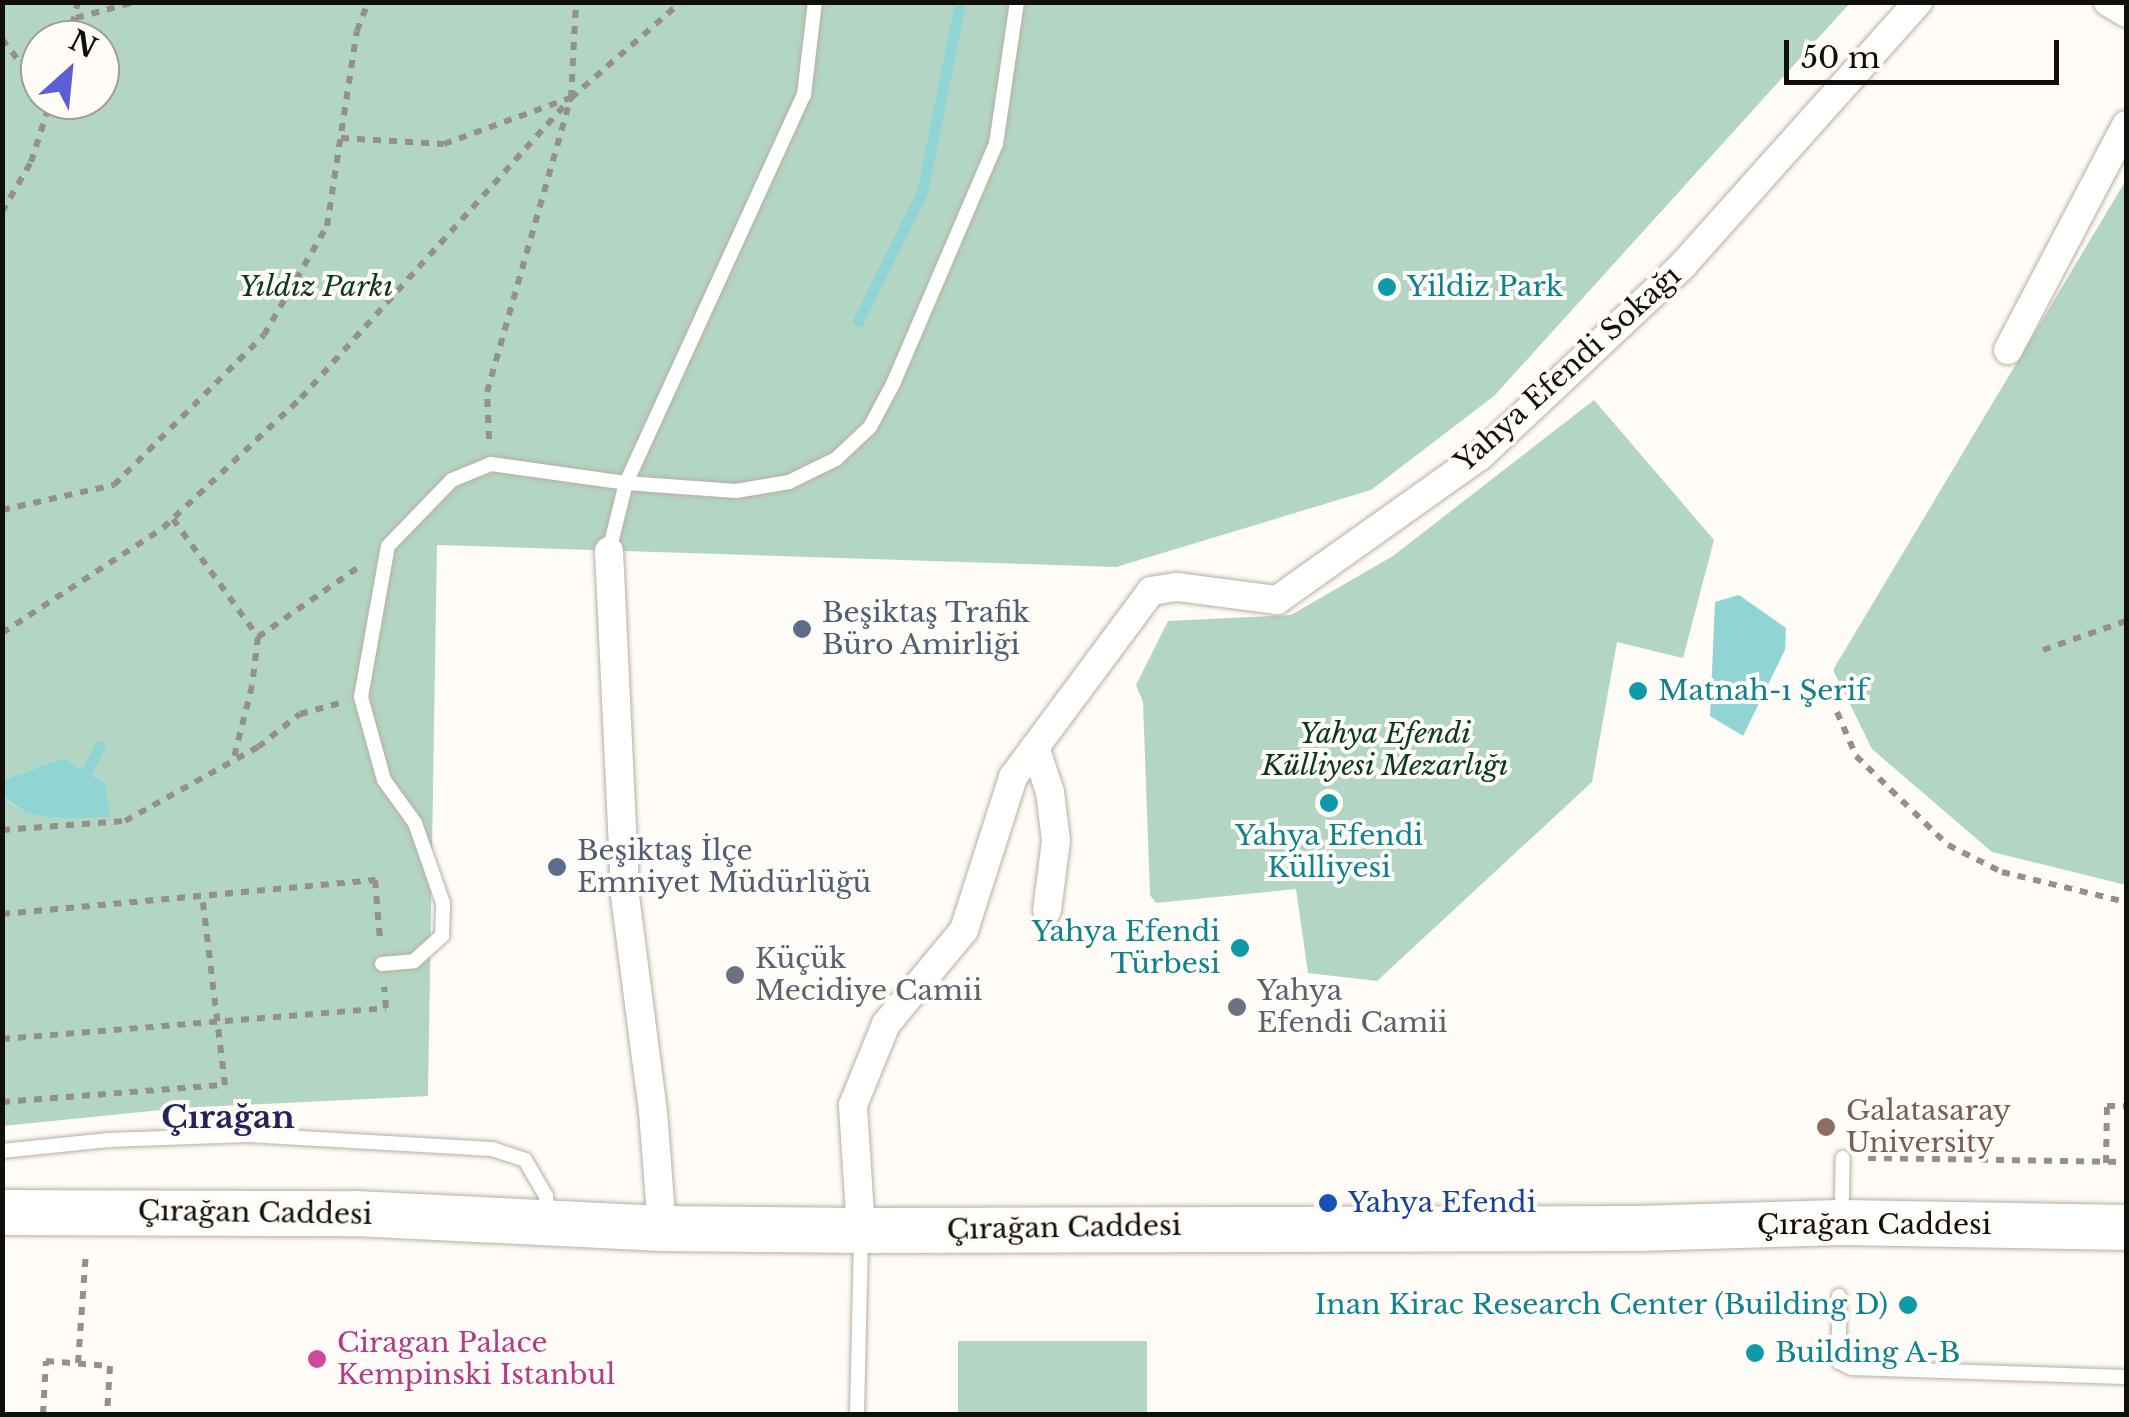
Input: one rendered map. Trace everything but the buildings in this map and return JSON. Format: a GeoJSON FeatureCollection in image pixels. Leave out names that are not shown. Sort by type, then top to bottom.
{"type":"FeatureCollection","features":[{"type":"Feature","properties":{"kind":"main road","name":"Çırağan Caddesi"},"geometry":{"type":"LineString","coordinates":[[2,1212],[355,1213],[662,1228],[861,1230],[1637,1228],[1839,1222],[2126,1226]]}},
{"type":"Feature","properties":{"kind":"street","name":"Yahya Efendi Sokağı"},"geometry":{"type":"LineString","coordinates":[[861,1230],[853,1105],[886,1024],[964,930],[1005,790],[1151,591],[1176,588],[1276,600],[1481,455],[1683,265],[1918,2]]}},
{"type":"Feature","properties":{"kind":"street"},"geometry":{"type":"LineString","coordinates":[[2108,2],[2126,13]]}},
{"type":"Feature","properties":{"kind":"street"},"geometry":{"type":"LineString","coordinates":[[2008,350],[2126,125]]}},
{"type":"Feature","properties":{"kind":"street"},"geometry":{"type":"LineString","coordinates":[[609,552],[625,896],[653,1111],[662,1228]]}},
{"type":"Feature","properties":{"kind":"street"},"geometry":{"type":"LineString","coordinates":[[1036,747],[1050,792],[1056,841],[1047,910]]}},
{"type":"Feature","properties":{"kind":"lane"},"geometry":{"type":"LineString","coordinates":[[609,552],[626,483],[804,95],[815,2]]}},
{"type":"Feature","properties":{"kind":"lane"},"geometry":{"type":"LineString","coordinates":[[382,964],[414,961],[442,936],[443,903],[414,823],[384,780],[361,697],[388,546],[452,480],[491,464],[626,483],[736,490],[789,482],[836,460],[870,427],[917,332],[996,144],[1016,2]]}},
{"type":"Feature","properties":{"kind":"lane"},"geometry":{"type":"LineString","coordinates":[[2,1151],[108,1140],[248,1136],[492,1149],[525,1160],[546,1196],[548,1224]]}},
{"type":"Feature","properties":{"kind":"lane"},"geometry":{"type":"LineString","coordinates":[[1842,1197],[1843,1158]]}},
{"type":"Feature","properties":{"kind":"lane"},"geometry":{"type":"LineString","coordinates":[[856,1414],[861,1230]]}},
{"type":"Feature","properties":{"kind":"lane"},"geometry":{"type":"LineString","coordinates":[[1839,1296],[1838,1362],[1852,1368],[2126,1377]]}},
{"type":"Feature","properties":{"kind":"path"},"geometry":{"type":"LineString","coordinates":[[78,2],[76,18],[134,2]]}},
{"type":"Feature","properties":{"kind":"path"},"geometry":{"type":"LineString","coordinates":[[2,510],[114,485],[264,334],[327,226],[357,31],[368,2]]}},
{"type":"Feature","properties":{"kind":"path"},"geometry":{"type":"LineString","coordinates":[[491,464],[487,392],[571,98],[576,2]]}},
{"type":"Feature","properties":{"kind":"path"},"geometry":{"type":"LineString","coordinates":[[2,633],[68,594],[173,519],[301,398],[571,98],[682,2]]}},
{"type":"Feature","properties":{"kind":"path"},"geometry":{"type":"LineString","coordinates":[[2,39],[20,62]]}},
{"type":"Feature","properties":{"kind":"path"},"geometry":{"type":"LineString","coordinates":[[340,138],[444,144],[571,98]]}},
{"type":"Feature","properties":{"kind":"path"},"geometry":{"type":"LineString","coordinates":[[2,212],[31,162],[44,120]]}},
{"type":"Feature","properties":{"kind":"path"},"geometry":{"type":"LineString","coordinates":[[173,519],[258,637],[252,686],[234,761]]}},
{"type":"Feature","properties":{"kind":"path"},"geometry":{"type":"LineString","coordinates":[[258,637],[388,546]]}},
{"type":"Feature","properties":{"kind":"path"},"geometry":{"type":"LineString","coordinates":[[2043,650],[2126,621]]}},
{"type":"Feature","properties":{"kind":"path"},"geometry":{"type":"LineString","coordinates":[[2,830],[126,820],[234,761],[300,714],[361,697]]}},
{"type":"Feature","properties":{"kind":"path"},"geometry":{"type":"LineString","coordinates":[[1837,712],[1856,756],[1948,845],[2002,872],[2126,902]]}},
{"type":"Feature","properties":{"kind":"path"},"geometry":{"type":"LineString","coordinates":[[2,914],[375,880],[386,1008],[2,1039]]}},
{"type":"Feature","properties":{"kind":"path"},"geometry":{"type":"LineString","coordinates":[[2,1102],[224,1085],[202,896]]}},
{"type":"Feature","properties":{"kind":"path"},"geometry":{"type":"LineString","coordinates":[[2106,1163],[2107,1106],[2126,1106]]}},
{"type":"Feature","properties":{"kind":"path"},"geometry":{"type":"LineString","coordinates":[[1843,1158],[2126,1162]]}},
{"type":"Feature","properties":{"kind":"path"},"geometry":{"type":"LineString","coordinates":[[78,1363],[89,1210]]}},
{"type":"Feature","properties":{"kind":"path"},"geometry":{"type":"LineString","coordinates":[[43,1414],[46,1361],[110,1366],[107,1414]]}},
{"type":"Feature","properties":{"kind":"green space","name":"Yıldız Parkı"},"geometry":{"type":"Polygon","coordinates":[[[3,3],[1850,3],[1494,396],[1371,490],[1116,567],[437,545],[428,1096],[181,1108],[3,1126],[2,797],[25,812],[105,783],[63,758],[3,780],[3,3]]]}},
{"type":"Feature","properties":{"kind":"green space"},"geometry":{"type":"Polygon","coordinates":[[[2126,180],[2126,885],[1992,852],[1872,749],[1833,670],[2126,180]]]}},
{"type":"Feature","properties":{"kind":"green space","name":"Yahya Efendi Külliyesi Mezarlığı"},"geometry":{"type":"Polygon","coordinates":[[[1594,400],[1714,540],[1683,658],[1617,642],[1592,782],[1377,981],[1308,973],[1296,889],[1156,903],[1150,895],[1143,702],[1136,685],[1168,621],[1291,615],[1393,556],[1594,400]]]}},
{"type":"Feature","properties":{"kind":"green space"},"geometry":{"type":"Polygon","coordinates":[[[958,1341],[1147,1341],[1147,1414],[958,1414],[958,1341]]]}},
{"type":"Feature","properties":{"kind":"water"},"geometry":{"type":"Polygon","coordinates":[[[1739,595],[1786,628],[1785,650],[1743,736],[1710,716],[1715,602],[1739,595]]]}},
{"type":"Feature","properties":{"kind":"water"},"geometry":{"type":"Polygon","coordinates":[[[63,758],[105,783],[110,817],[50,818],[25,812],[3,797],[3,780],[63,758]]]}},
{"type":"Feature","properties":{"kind":"waterway"},"geometry":{"type":"LineString","coordinates":[[858,321],[922,192],[960,2]]}},
{"type":"Feature","properties":{"kind":"waterway"},"geometry":{"type":"LineString","coordinates":[[86,773],[100,746]]}},
{"type":"Feature","properties":{"kind":"place","name":"Yildiz Park"},"geometry":{"type":"Point","coordinates":[1387,287]}},
{"type":"Feature","properties":{"kind":"place","name":"Beşiktaş Trafik Büro Amirliği"},"geometry":{"type":"Point","coordinates":[802,629]}},
{"type":"Feature","properties":{"kind":"place","name":"Matnah-ı Şerif"},"geometry":{"type":"Point","coordinates":[1638,691]}},
{"type":"Feature","properties":{"kind":"place","name":"Yahya Efendi Külliyesi"},"geometry":{"type":"Point","coordinates":[1329,803]}},
{"type":"Feature","properties":{"kind":"place","name":"Beşiktaş İlçe Emniyet Müdürlüğü"},"geometry":{"type":"Point","coordinates":[557,867]}},
{"type":"Feature","properties":{"kind":"place","name":"Yahya Efendi Türbesi"},"geometry":{"type":"Point","coordinates":[1240,948]}},
{"type":"Feature","properties":{"kind":"place","name":"Küçük Mecidiye Camii"},"geometry":{"type":"Point","coordinates":[735,975]}},
{"type":"Feature","properties":{"kind":"place","name":"Yahya Efendi Camii"},"geometry":{"type":"Point","coordinates":[1237,1007]}},
{"type":"Feature","properties":{"kind":"place","name":"Galatasaray University"},"geometry":{"type":"Point","coordinates":[1826,1127]}},
{"type":"Feature","properties":{"kind":"place","name":"Yahya Efendi"},"geometry":{"type":"Point","coordinates":[1328,1203]}},
{"type":"Feature","properties":{"kind":"place","name":"Inan Kirac Research Center (Building D)"},"geometry":{"type":"Point","coordinates":[1908,1305]}},
{"type":"Feature","properties":{"kind":"place","name":"Building A-B"},"geometry":{"type":"Point","coordinates":[1755,1353]}},
{"type":"Feature","properties":{"kind":"place","name":"Ciragan Palace Kempinski Istanbul"},"geometry":{"type":"Point","coordinates":[317,1359]}},
{"type":"Feature","properties":{"kind":"district","name":"Çırağan"},"geometry":{"type":"Point","coordinates":[228,1117]}}]}
